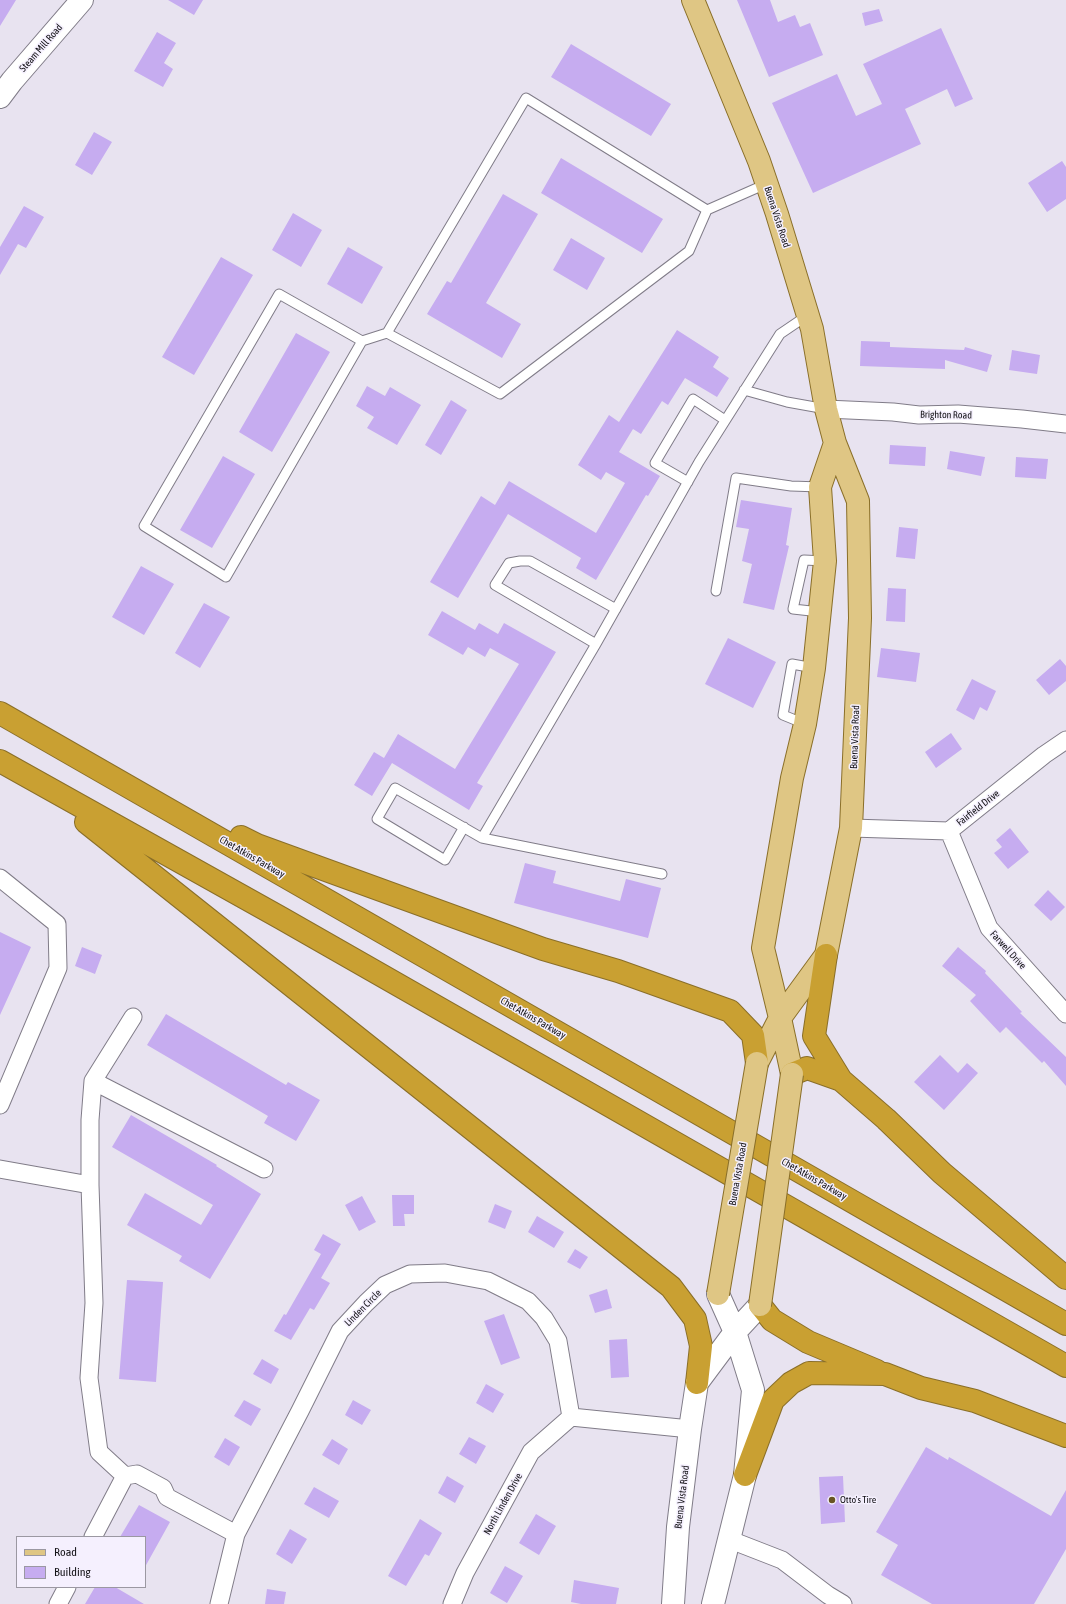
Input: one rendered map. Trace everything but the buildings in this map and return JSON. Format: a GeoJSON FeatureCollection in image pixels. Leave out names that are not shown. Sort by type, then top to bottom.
{"type":"FeatureCollection","features":[{"type":"Feature","properties":{"kind":"highway","name":"Chet Atkins Parkway"},"geometry":{"type":"LineString","coordinates":[[0,713],[1066,1324]]}},
{"type":"Feature","properties":{"kind":"highway"},"geometry":{"type":"LineString","coordinates":[[32,731],[257,845],[543,949],[618,971],[730,1011],[753,1036],[757,1063]]}},
{"type":"Feature","properties":{"kind":"highway"},"geometry":{"type":"LineString","coordinates":[[0,761],[281,918],[1066,1366]]}},
{"type":"Feature","properties":{"kind":"highway"},"geometry":{"type":"LineString","coordinates":[[35,781],[671,1287],[695,1318],[701,1346],[697,1383]]}},
{"type":"Feature","properties":{"kind":"highway"},"geometry":{"type":"LineString","coordinates":[[826,955],[814,1036],[841,1080],[886,1119],[942,1173],[1066,1278]]}},
{"type":"Feature","properties":{"kind":"highway"},"geometry":{"type":"LineString","coordinates":[[792,1074],[807,1068],[841,1080]]}},
{"type":"Feature","properties":{"kind":"highway"},"geometry":{"type":"LineString","coordinates":[[760,1305],[772,1320],[808,1342],[921,1388],[975,1401],[1066,1436]]}},
{"type":"Feature","properties":{"kind":"highway"},"geometry":{"type":"LineString","coordinates":[[745,1475],[773,1400],[791,1384],[809,1373],[885,1374]]}},
{"type":"Feature","properties":{"kind":"main road","name":"Steam Mill Road"},"geometry":{"type":"LineString","coordinates":[[4,83],[82,0]]}},
{"type":"Feature","properties":{"kind":"main road","name":"Buena Vista Road"},"geometry":{"type":"LineString","coordinates":[[693,0],[759,161],[812,329],[826,409],[835,443],[858,501],[860,618],[851,828],[826,955],[780,1018],[757,1063],[718,1294],[735,1332],[753,1390],[745,1475],[712,1604]]}},
{"type":"Feature","properties":{"kind":"main road"},"geometry":{"type":"LineString","coordinates":[[760,1305],[792,1074],[763,948],[792,778],[805,724],[814,668],[826,561],[820,487],[835,443]]}},
{"type":"Feature","properties":{"kind":"main road","name":"Buena Vista Road"},"geometry":{"type":"LineString","coordinates":[[673,1604],[678,1527],[697,1383],[735,1332],[760,1305]]}},
{"type":"Feature","properties":{"kind":"street","name":"Brighton Road"},"geometry":{"type":"LineString","coordinates":[[826,409],[893,412],[919,415],[958,414],[1066,424]]}},
{"type":"Feature","properties":{"kind":"street","name":"Fairfield Drive"},"geometry":{"type":"LineString","coordinates":[[851,828],[949,831],[1066,740]]}},
{"type":"Feature","properties":{"kind":"street","name":"Farwell Drive"},"geometry":{"type":"LineString","coordinates":[[949,831],[989,928],[1066,1014]]}},
{"type":"Feature","properties":{"kind":"street"},"geometry":{"type":"LineString","coordinates":[[0,878],[57,924],[58,968],[0,1105]]}},
{"type":"Feature","properties":{"kind":"street"},"geometry":{"type":"LineString","coordinates":[[125,1476],[99,1452],[89,1378],[94,1303],[90,1185],[90,1120],[93,1081],[133,1017]]}},
{"type":"Feature","properties":{"kind":"street"},"geometry":{"type":"LineString","coordinates":[[93,1081],[264,1169]]}},
{"type":"Feature","properties":{"kind":"street"},"geometry":{"type":"LineString","coordinates":[[0,1169],[90,1185]]}},
{"type":"Feature","properties":{"kind":"street","name":"Linden Circle"},"geometry":{"type":"LineString","coordinates":[[219,1604],[236,1534],[340,1331],[385,1285],[410,1274],[445,1273],[488,1281],[528,1301],[544,1318],[558,1341],[571,1417]]}},
{"type":"Feature","properties":{"kind":"street"},"geometry":{"type":"LineString","coordinates":[[571,1417],[690,1429]]}},
{"type":"Feature","properties":{"kind":"street","name":"North Linden Drive"},"geometry":{"type":"LineString","coordinates":[[452,1604],[465,1573],[531,1452],[571,1417]]}},
{"type":"Feature","properties":{"kind":"street"},"geometry":{"type":"LineString","coordinates":[[125,1476],[137,1474],[163,1488],[167,1497],[236,1534]]}},
{"type":"Feature","properties":{"kind":"street"},"geometry":{"type":"LineString","coordinates":[[94,1536],[125,1476]]}},
{"type":"Feature","properties":{"kind":"street"},"geometry":{"type":"LineString","coordinates":[[728,1539],[782,1560],[828,1595],[843,1604]]}},
{"type":"Feature","properties":{"kind":"street"},"geometry":{"type":"LineString","coordinates":[[58,1604],[66,1588]]}},
{"type":"Feature","properties":{"kind":"lane"},"geometry":{"type":"LineString","coordinates":[[362,340],[280,294],[144,526],[226,577],[362,340],[387,333],[526,98],[707,210]]}},
{"type":"Feature","properties":{"kind":"lane"},"geometry":{"type":"LineString","coordinates":[[387,333],[500,394],[689,251],[707,210],[766,184]]}},
{"type":"Feature","properties":{"kind":"lane"},"geometry":{"type":"LineString","coordinates":[[482,838],[725,420],[780,334],[808,315]]}},
{"type":"Feature","properties":{"kind":"lane"},"geometry":{"type":"LineString","coordinates":[[744,390],[787,402],[826,409]]}},
{"type":"Feature","properties":{"kind":"lane"},"geometry":{"type":"LineString","coordinates":[[688,482],[655,463],[693,399],[725,420]]}},
{"type":"Feature","properties":{"kind":"lane"},"geometry":{"type":"LineString","coordinates":[[716,591],[736,478],[791,486],[820,487]]}},
{"type":"Feature","properties":{"kind":"lane"},"geometry":{"type":"LineString","coordinates":[[596,644],[495,585],[509,563],[530,561],[616,609]]}},
{"type":"Feature","properties":{"kind":"lane"},"geometry":{"type":"LineString","coordinates":[[464,827],[445,860],[377,819],[395,788],[464,827],[482,838],[662,874]]}},
{"type":"Feature","properties":{"kind":"place","name":"Otto's Tire"},"geometry":{"type":"Point","coordinates":[832,1500]}}]}
